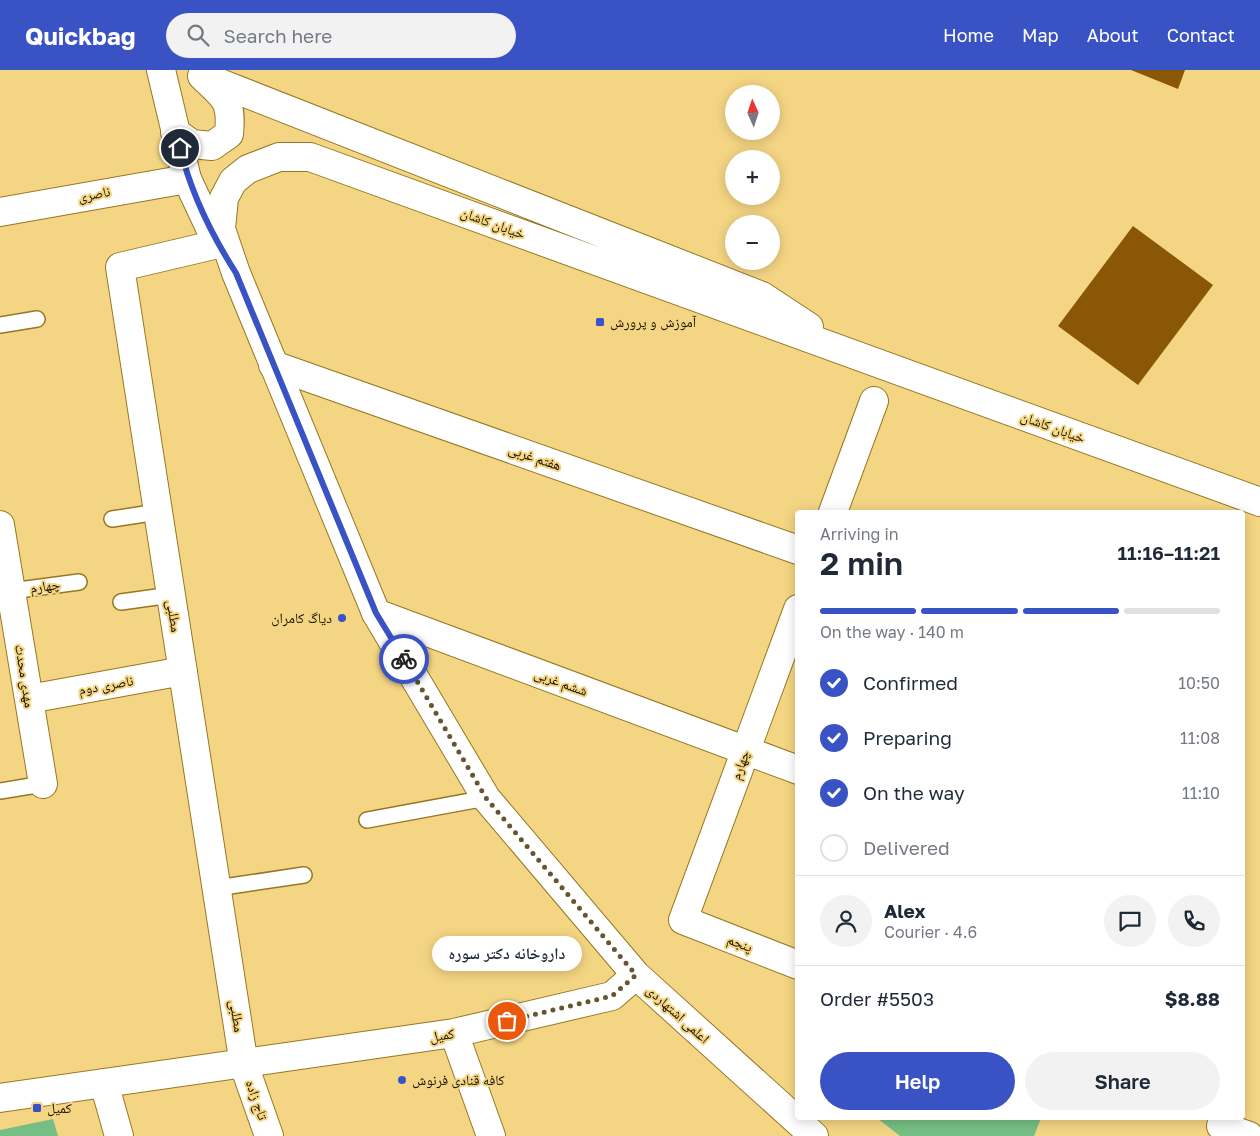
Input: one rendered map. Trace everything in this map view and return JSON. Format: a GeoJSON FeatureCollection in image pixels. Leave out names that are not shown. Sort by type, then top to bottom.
{"type":"FeatureCollection","features":[{"type":"Feature","properties":{"kind":"street"},"geometry":{"type":"LineString","coordinates":[[161,70],[188,179],[218,244],[236,273]]}},
{"type":"Feature","properties":{"kind":"street"},"geometry":{"type":"LineString","coordinates":[[176,132],[192,144],[212,146],[228,134],[231,114],[224,96],[199,73]]}},
{"type":"Feature","properties":{"kind":"street","name":"خیابان کاشان"},"geometry":{"type":"LineString","coordinates":[[199,73],[762,296],[847,352]]}},
{"type":"Feature","properties":{"kind":"street","name":"خیابان کاشان"},"geometry":{"type":"LineString","coordinates":[[236,273],[221,222],[224,198],[233,181],[248,169],[264,161],[293,155],[310,157],[1260,502]]}},
{"type":"Feature","properties":{"kind":"street","name":"ناصری"},"geometry":{"type":"LineString","coordinates":[[0,212],[188,179]]}},
{"type":"Feature","properties":{"kind":"street","name":"مطلبی"},"geometry":{"type":"LineString","coordinates":[[218,244],[120,267],[244,1065]]}},
{"type":"Feature","properties":{"kind":"street","name":"اعلمی اشتهاردی"},"geometry":{"type":"LineString","coordinates":[[236,273],[376,613],[486,798],[636,975],[795,1119]]}},
{"type":"Feature","properties":{"kind":"street","name":"هفتم غربی"},"geometry":{"type":"LineString","coordinates":[[273,365],[795,549]]}},
{"type":"Feature","properties":{"kind":"street"},"geometry":{"type":"LineString","coordinates":[[834,510],[874,401]]}},
{"type":"Feature","properties":{"kind":"street","name":"مهدی محدث"},"geometry":{"type":"LineString","coordinates":[[0,525],[43,784]]}},
{"type":"Feature","properties":{"kind":"street","name":"ششم غربی"},"geometry":{"type":"LineString","coordinates":[[376,613],[795,769]]}},
{"type":"Feature","properties":{"kind":"street","name":"چهارم"},"geometry":{"type":"LineString","coordinates":[[683,920],[795,617]]}},
{"type":"Feature","properties":{"kind":"street","name":"ناصری دوم"},"geometry":{"type":"LineString","coordinates":[[29,699],[183,671]]}},
{"type":"Feature","properties":{"kind":"street","name":"پنجم"},"geometry":{"type":"LineString","coordinates":[[683,920],[795,964]]}},
{"type":"Feature","properties":{"kind":"street","name":"کمیل"},"geometry":{"type":"LineString","coordinates":[[0,1098],[244,1065],[454,1033],[612,996],[636,975]]}},
{"type":"Feature","properties":{"kind":"street"},"geometry":{"type":"LineString","coordinates":[[454,1033],[491,1136]]}},
{"type":"Feature","properties":{"kind":"street","name":"تاج زاده"},"geometry":{"type":"LineString","coordinates":[[244,1065],[269,1136]]}},
{"type":"Feature","properties":{"kind":"street"},"geometry":{"type":"LineString","coordinates":[[104,1083],[119,1136]]}},
{"type":"Feature","properties":{"kind":"street","name":"اعلمی اشتهاردی"},"geometry":{"type":"LineString","coordinates":[[796,1120],[814,1136]]}},
{"type":"Feature","properties":{"kind":"street"},"geometry":{"type":"LineString","coordinates":[[1221,1126],[1249,1136]]}},
{"type":"Feature","properties":{"kind":"lane"},"geometry":{"type":"LineString","coordinates":[[0,325],[37,319]]}},
{"type":"Feature","properties":{"kind":"lane"},"geometry":{"type":"LineString","coordinates":[[112,519],[158,512]]}},
{"type":"Feature","properties":{"kind":"lane","name":"چهارم"},"geometry":{"type":"LineString","coordinates":[[11,591],[79,582]]}},
{"type":"Feature","properties":{"kind":"lane"},"geometry":{"type":"LineString","coordinates":[[121,602],[171,595]]}},
{"type":"Feature","properties":{"kind":"lane","name":"مهدی محدث"},"geometry":{"type":"LineString","coordinates":[[0,791],[43,784]]}},
{"type":"Feature","properties":{"kind":"lane"},"geometry":{"type":"LineString","coordinates":[[366,820],[486,798]]}},
{"type":"Feature","properties":{"kind":"lane"},"geometry":{"type":"LineString","coordinates":[[217,888],[304,875]]}},
{"type":"Feature","properties":{"kind":"green space"},"geometry":{"type":"Polygon","coordinates":[[[53,1119],[58,1136],[0,1136],[0,1130],[53,1119]]]}},
{"type":"Feature","properties":{"kind":"green space"},"geometry":{"type":"Polygon","coordinates":[[[880,1120],[1040,1120],[1034,1136],[900,1136],[880,1120]]]}},
{"type":"Feature","properties":{"kind":"building"},"geometry":{"type":"Polygon","coordinates":[[[1131,70],[1185,70],[1178,89],[1131,70]]]}},
{"type":"Feature","properties":{"kind":"building"},"geometry":{"type":"Polygon","coordinates":[[[1133,226],[1213,285],[1138,385],[1058,326],[1133,226]]]}},
{"type":"Feature","properties":{"kind":"way so far"},"geometry":{"type":"LineString","coordinates":[[404,659],[486,798],[636,975],[612,996],[507,1021]]}},
{"type":"Feature","properties":{"kind":"place","name":"آموزش و پرورش"},"geometry":{"type":"Point","coordinates":[600,322]}},
{"type":"Feature","properties":{"kind":"place","name":"دیاگ کامران"},"geometry":{"type":"Point","coordinates":[342,618]}},
{"type":"Feature","properties":{"kind":"place","name":"داروخانه دکتر سوره"},"geometry":{"type":"Point","coordinates":[507,1021]}},
{"type":"Feature","properties":{"kind":"place","name":"کافه قنادی فرنوش"},"geometry":{"type":"Point","coordinates":[402,1080]}},
{"type":"Feature","properties":{"kind":"place","name":"کمیل"},"geometry":{"type":"Point","coordinates":[37,1108]}},
{"type":"Feature","properties":{"kind":"route"},"geometry":{"type":"LineString","coordinates":[[180,148],[188,179],[218,244],[236,273],[376,613],[404,659]]}}]}
